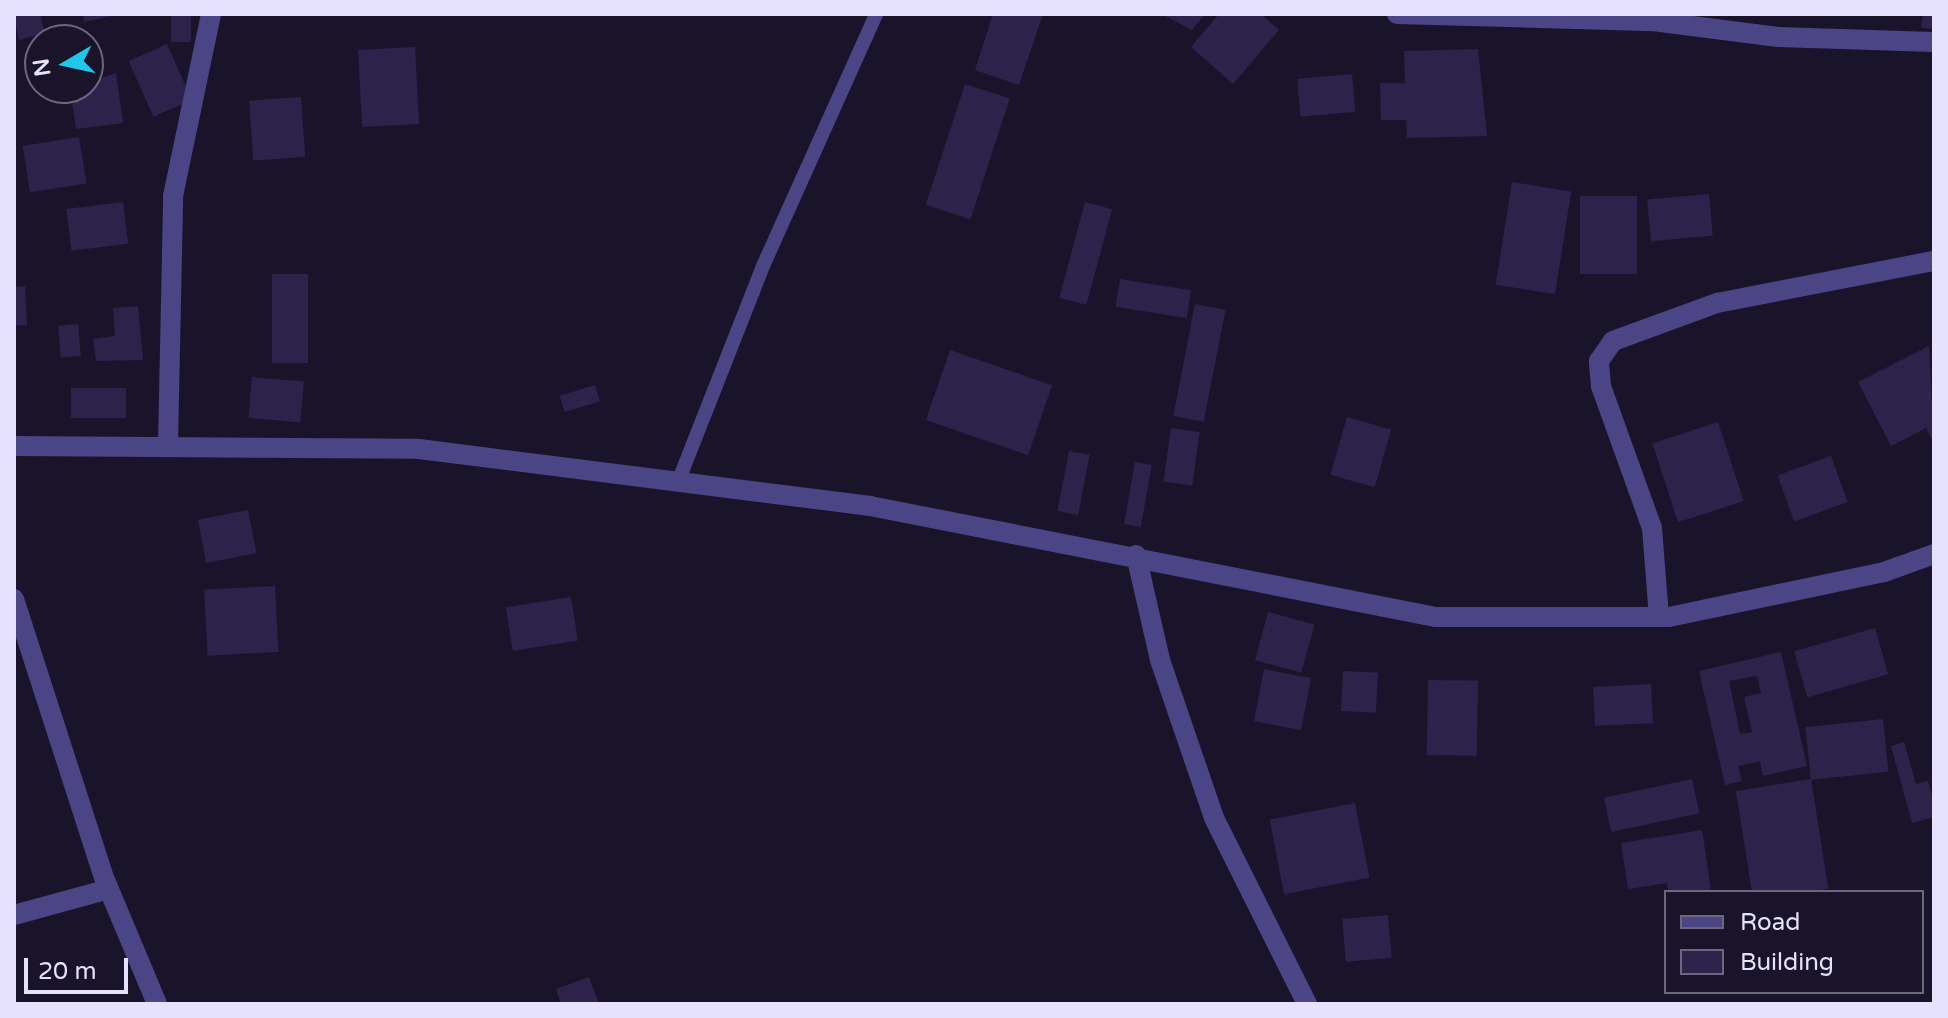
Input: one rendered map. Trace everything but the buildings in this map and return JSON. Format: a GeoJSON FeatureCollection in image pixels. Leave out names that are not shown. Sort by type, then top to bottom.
{"type":"FeatureCollection","features":[{"type":"Feature","properties":{"kind":"street"},"geometry":{"type":"LineString","coordinates":[[168,444],[173,196],[211,14]]}},
{"type":"Feature","properties":{"kind":"street"},"geometry":{"type":"LineString","coordinates":[[1397,14],[1578,18],[1934,42]]}},
{"type":"Feature","properties":{"kind":"street"},"geometry":{"type":"LineString","coordinates":[[1659,617],[1652,528],[1601,386],[1599,361],[1613,341],[1717,303],[1934,261]]}},
{"type":"Feature","properties":{"kind":"street"},"geometry":{"type":"LineString","coordinates":[[14,446],[168,444],[419,449],[870,506],[1136,555],[1436,617],[1659,617],[1884,572],[1934,554]]}},
{"type":"Feature","properties":{"kind":"street"},"geometry":{"type":"LineString","coordinates":[[1136,555],[1160,660],[1214,818],[1307,1004]]}},
{"type":"Feature","properties":{"kind":"street"},"geometry":{"type":"LineString","coordinates":[[14,599],[109,889],[157,1004]]}},
{"type":"Feature","properties":{"kind":"street"},"geometry":{"type":"LineString","coordinates":[[14,915],[109,889]]}},
{"type":"Feature","properties":{"kind":"lane"},"geometry":{"type":"LineString","coordinates":[[678,482],[763,266],[876,14]]}}]}
